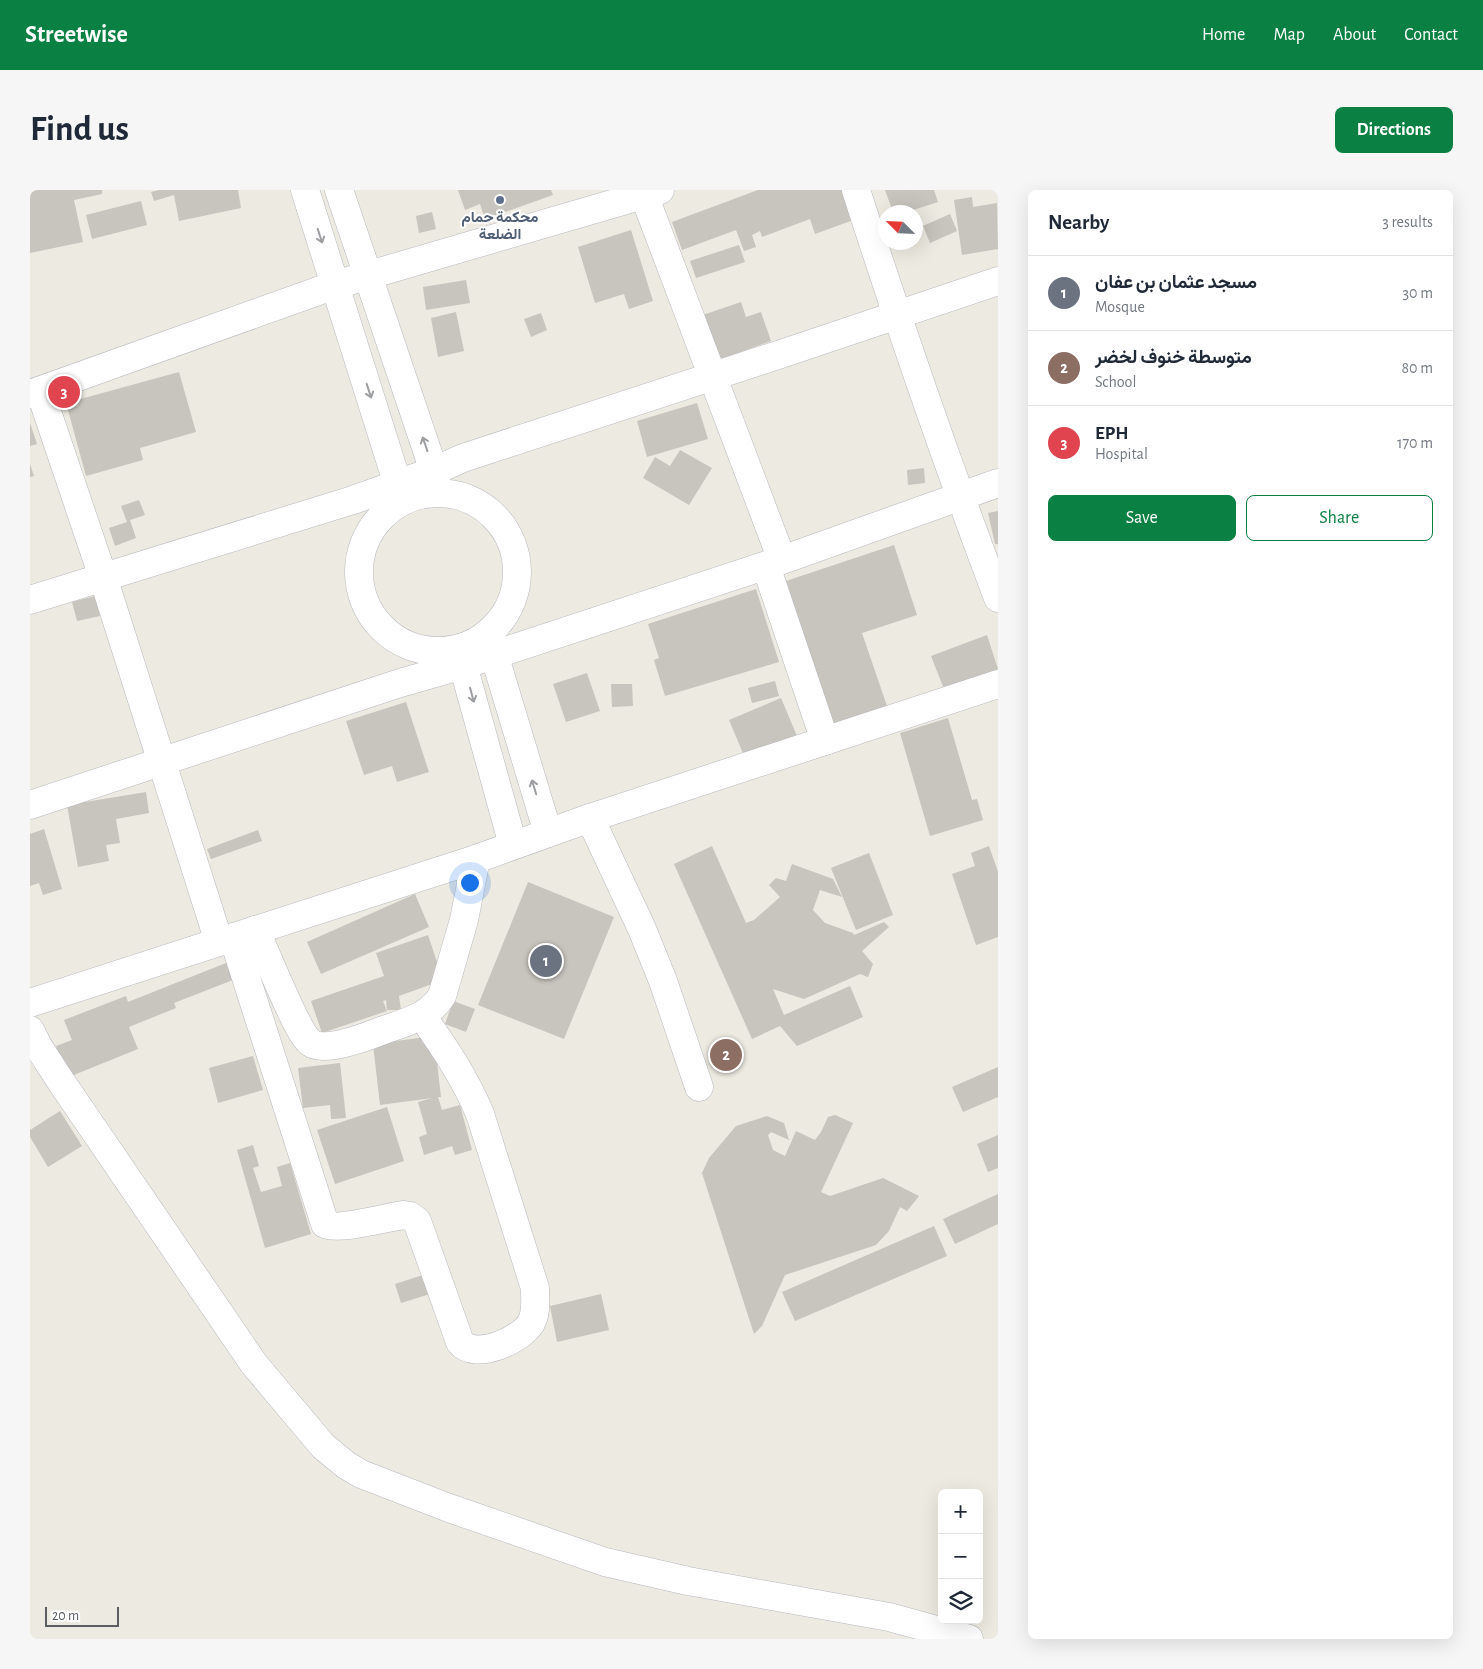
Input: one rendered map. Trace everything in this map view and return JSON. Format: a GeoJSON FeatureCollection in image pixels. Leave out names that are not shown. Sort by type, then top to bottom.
{"type":"FeatureCollection","features":[{"type":"Feature","properties":{"kind":"street"},"geometry":{"type":"LineString","coordinates":[[305,190],[401,492]]}},
{"type":"Feature","properties":{"kind":"street"},"geometry":{"type":"LineString","coordinates":[[339,190],[436,480],[491,512],[504,528],[513,546],[517,566],[516,587],[510,607],[498,624],[489,646],[548,833]]}},
{"type":"Feature","properties":{"kind":"street"},"geometry":{"type":"LineString","coordinates":[[856,190],[896,315],[960,497],[998,598]]}},
{"type":"Feature","properties":{"kind":"street"},"geometry":{"type":"LineString","coordinates":[[422,1016],[449,1054],[471,1092],[480,1114],[535,1288],[535,1312],[526,1329],[515,1339],[483,1350],[469,1349],[460,1342],[417,1221],[414,1218],[404,1215],[343,1226],[331,1227],[325,1224],[236,936],[161,761],[103,578],[35,392],[335,286],[652,193],[774,563],[825,741]]}},
{"type":"Feature","properties":{"kind":"street"},"geometry":{"type":"LineString","coordinates":[[30,600],[353,500],[401,492],[436,480],[463,458],[998,281]]}},
{"type":"Feature","properties":{"kind":"street"},"geometry":{"type":"LineString","coordinates":[[30,805],[400,683],[459,658],[470,645],[489,646],[774,563],[998,484]]}},
{"type":"Feature","properties":{"kind":"street"},"geometry":{"type":"LineString","coordinates":[[401,492],[370,532],[361,553],[359,576],[363,599],[374,619],[390,636],[410,646],[459,658]]}},
{"type":"Feature","properties":{"kind":"street"},"geometry":{"type":"LineString","coordinates":[[459,658],[513,845]]}},
{"type":"Feature","properties":{"kind":"street"},"geometry":{"type":"LineString","coordinates":[[30,1002],[476,859],[590,818],[998,684]]}},
{"type":"Feature","properties":{"kind":"street"},"geometry":{"type":"LineString","coordinates":[[590,818],[642,929],[663,981],[699,1087]]}},
{"type":"Feature","properties":{"kind":"street"},"geometry":{"type":"LineString","coordinates":[[236,936],[285,998],[303,1034],[311,1044],[322,1046],[355,1041],[422,1016],[437,1004],[442,996],[464,920],[476,859]]}},
{"type":"Feature","properties":{"kind":"street"},"geometry":{"type":"LineString","coordinates":[[30,1030],[62,1083],[254,1364],[323,1446],[346,1465],[361,1474],[449,1508],[605,1562],[688,1581],[889,1617],[970,1639]]}},
{"type":"Feature","properties":{"kind":"building"},"geometry":{"type":"Polygon","coordinates":[[[30,190],[102,190],[102,194],[74,200],[83,242],[30,253],[30,190]]]}},
{"type":"Feature","properties":{"kind":"building"},"geometry":{"type":"Polygon","coordinates":[[[159,190],[238,190],[241,208],[179,221],[174,195],[154,201],[151,192],[159,190]]]}},
{"type":"Feature","properties":{"kind":"building","name":"محكمة حمام الضلعة"},"geometry":{"type":"Polygon","coordinates":[[[458,190],[551,190],[553,195],[485,219],[480,204],[465,210],[458,190]]]}},
{"type":"Feature","properties":{"kind":"building"},"geometry":{"type":"Polygon","coordinates":[[[758,190],[845,190],[856,219],[815,234],[810,219],[762,237],[760,231],[752,235],[756,247],[744,251],[736,230],[682,250],[672,222],[758,190]]]}},
{"type":"Feature","properties":{"kind":"building"},"geometry":{"type":"Polygon","coordinates":[[[885,190],[934,190],[938,202],[923,207],[923,205],[890,205],[885,190]]]}},
{"type":"Feature","properties":{"kind":"building"},"geometry":{"type":"Polygon","coordinates":[[[972,197],[973,207],[997,203],[998,249],[962,255],[954,200],[972,197]]]}},
{"type":"Feature","properties":{"kind":"building"},"geometry":{"type":"Polygon","coordinates":[[[141,201],[147,225],[92,239],[86,215],[141,201]]]}},
{"type":"Feature","properties":{"kind":"building"},"geometry":{"type":"Polygon","coordinates":[[[432,212],[436,229],[419,233],[416,216],[432,212]]]}},
{"type":"Feature","properties":{"kind":"building"},"geometry":{"type":"Polygon","coordinates":[[[950,214],[957,231],[930,243],[923,226],[950,214]]]}},
{"type":"Feature","properties":{"kind":"building"},"geometry":{"type":"Polygon","coordinates":[[[631,230],[653,301],[629,309],[624,294],[595,303],[578,247],[631,230]]]}},
{"type":"Feature","properties":{"kind":"building"},"geometry":{"type":"Polygon","coordinates":[[[739,245],[745,262],[696,278],[690,261],[739,245]]]}},
{"type":"Feature","properties":{"kind":"building"},"geometry":{"type":"Polygon","coordinates":[[[466,280],[470,303],[426,310],[423,287],[466,280]]]}},
{"type":"Feature","properties":{"kind":"building"},"geometry":{"type":"Polygon","coordinates":[[[741,302],[746,317],[761,312],[771,341],[716,361],[700,316],[741,302]]]}},
{"type":"Feature","properties":{"kind":"building"},"geometry":{"type":"Polygon","coordinates":[[[456,312],[464,351],[438,357],[431,318],[456,312]]]}},
{"type":"Feature","properties":{"kind":"building"},"geometry":{"type":"Polygon","coordinates":[[[541,313],[547,330],[531,337],[524,319],[541,313]]]}},
{"type":"Feature","properties":{"kind":"building"},"geometry":{"type":"Polygon","coordinates":[[[179,372],[196,432],[140,448],[143,460],[86,476],[66,403],[179,372]]]}},
{"type":"Feature","properties":{"kind":"building"},"geometry":{"type":"Polygon","coordinates":[[[697,403],[708,439],[647,457],[637,421],[697,403]]]}},
{"type":"Feature","properties":{"kind":"building"},"geometry":{"type":"Polygon","coordinates":[[[30,423],[37,444],[30,446],[30,423]]]}},
{"type":"Feature","properties":{"kind":"building"},"geometry":{"type":"Polygon","coordinates":[[[680,450],[712,468],[689,505],[643,478],[655,457],[670,466],[680,450]]]}},
{"type":"Feature","properties":{"kind":"building"},"geometry":{"type":"Polygon","coordinates":[[[30,464],[34,476],[30,477],[30,464]]]}},
{"type":"Feature","properties":{"kind":"building"},"geometry":{"type":"Polygon","coordinates":[[[924,468],[925,483],[908,485],[907,470],[924,468]]]}},
{"type":"Feature","properties":{"kind":"building"},"geometry":{"type":"Polygon","coordinates":[[[139,500],[145,515],[130,520],[136,538],[115,546],[109,528],[127,522],[121,506],[139,500]]]}},
{"type":"Feature","properties":{"kind":"building"},"geometry":{"type":"Polygon","coordinates":[[[998,511],[998,544],[995,544],[988,513],[998,511]]]}},
{"type":"Feature","properties":{"kind":"building"},"geometry":{"type":"Polygon","coordinates":[[[894,545],[917,615],[862,633],[888,709],[834,727],[786,581],[894,545]]]}},
{"type":"Feature","properties":{"kind":"building"},"geometry":{"type":"Polygon","coordinates":[[[756,589],[779,662],[665,696],[654,660],[659,658],[648,624],[756,589]]]}},
{"type":"Feature","properties":{"kind":"building"},"geometry":{"type":"Polygon","coordinates":[[[95,596],[100,616],[77,621],[72,602],[95,596]]]}},
{"type":"Feature","properties":{"kind":"building"},"geometry":{"type":"Polygon","coordinates":[[[987,635],[998,669],[944,689],[931,656],[987,635]]]}},
{"type":"Feature","properties":{"kind":"building"},"geometry":{"type":"Polygon","coordinates":[[[587,673],[600,711],[566,722],[553,684],[587,673]]]}},
{"type":"Feature","properties":{"kind":"building"},"geometry":{"type":"Polygon","coordinates":[[[775,681],[779,696],[752,703],[748,688],[775,681]]]}},
{"type":"Feature","properties":{"kind":"building"},"geometry":{"type":"Polygon","coordinates":[[[611,684],[632,684],[633,706],[612,707],[611,684]]]}},
{"type":"Feature","properties":{"kind":"building"},"geometry":{"type":"Polygon","coordinates":[[[781,698],[797,736],[745,758],[729,720],[781,698]]]}},
{"type":"Feature","properties":{"kind":"building"},"geometry":{"type":"Polygon","coordinates":[[[406,702],[429,772],[397,782],[392,766],[364,775],[346,721],[406,702]]]}},
{"type":"Feature","properties":{"kind":"building"},"geometry":{"type":"Polygon","coordinates":[[[948,718],[972,800],[977,799],[983,820],[930,836],[900,733],[948,718]]]}},
{"type":"Feature","properties":{"kind":"building"},"geometry":{"type":"Polygon","coordinates":[[[146,792],[149,813],[116,819],[120,843],[106,845],[109,861],[78,867],[67,805],[146,792]]]}},
{"type":"Feature","properties":{"kind":"building"},"geometry":{"type":"Polygon","coordinates":[[[44,829],[62,889],[43,895],[39,883],[30,886],[30,834],[44,829]]]}},
{"type":"Feature","properties":{"kind":"building"},"geometry":{"type":"Polygon","coordinates":[[[258,830],[262,841],[211,859],[207,849],[258,830]]]}},
{"type":"Feature","properties":{"kind":"building"},"geometry":{"type":"Polygon","coordinates":[[[712,846],[746,923],[754,920],[780,897],[769,885],[776,878],[786,881],[792,864],[833,879],[842,897],[820,890],[813,910],[825,923],[854,935],[884,922],[889,927],[862,951],[873,964],[868,977],[860,974],[804,999],[773,989],[784,1015],[850,986],[863,1017],[797,1046],[780,1026],[752,1039],[674,864],[712,846]]]}},
{"type":"Feature","properties":{"kind":"building"},"geometry":{"type":"Polygon","coordinates":[[[989,846],[998,872],[998,937],[976,945],[952,874],[975,866],[971,853],[989,846]]]}},
{"type":"Feature","properties":{"kind":"building"},"geometry":{"type":"Polygon","coordinates":[[[869,853],[893,915],[856,930],[831,868],[869,853]]]}},
{"type":"Feature","properties":{"kind":"building"},"geometry":{"type":"Polygon","coordinates":[[[528,882],[614,917],[564,1039],[478,1005],[528,882]]]}},
{"type":"Feature","properties":{"kind":"building"},"geometry":{"type":"Polygon","coordinates":[[[415,894],[429,927],[321,974],[307,942],[415,894]]]}},
{"type":"Feature","properties":{"kind":"building"},"geometry":{"type":"Polygon","coordinates":[[[428,935],[443,980],[399,996],[401,1010],[387,1010],[386,1000],[383,1001],[387,1011],[322,1033],[311,1001],[384,976],[376,953],[428,935]]]}},
{"type":"Feature","properties":{"kind":"building"},"geometry":{"type":"Polygon","coordinates":[[[231,961],[238,978],[174,1003],[176,1008],[129,1027],[138,1049],[69,1077],[56,1046],[72,1040],[64,1020],[126,996],[128,1002],[231,961]]]}},
{"type":"Feature","properties":{"kind":"building"},"geometry":{"type":"Polygon","coordinates":[[[453,1001],[475,1009],[466,1032],[445,1024],[453,1001]]]}},
{"type":"Feature","properties":{"kind":"building"},"geometry":{"type":"Polygon","coordinates":[[[434,1036],[441,1097],[438,1097],[442,1110],[460,1105],[472,1150],[455,1155],[452,1146],[424,1155],[419,1137],[427,1134],[418,1102],[432,1098],[380,1105],[373,1044],[434,1036]]]}},
{"type":"Feature","properties":{"kind":"building"},"geometry":{"type":"Polygon","coordinates":[[[253,1056],[263,1090],[218,1103],[209,1068],[253,1056]]]}},
{"type":"Feature","properties":{"kind":"building"},"geometry":{"type":"Polygon","coordinates":[[[340,1063],[346,1118],[331,1119],[330,1105],[303,1108],[298,1068],[340,1063]]]}},
{"type":"Feature","properties":{"kind":"building"},"geometry":{"type":"Polygon","coordinates":[[[998,1067],[998,1097],[963,1112],[952,1087],[998,1067]]]}},
{"type":"Feature","properties":{"kind":"building"},"geometry":{"type":"Polygon","coordinates":[[[387,1107],[404,1161],[335,1184],[317,1130],[387,1107]]]}},
{"type":"Feature","properties":{"kind":"building"},"geometry":{"type":"Polygon","coordinates":[[[60,1111],[82,1146],[48,1167],[30,1137],[30,1130],[60,1111]]]}},
{"type":"Feature","properties":{"kind":"building"},"geometry":{"type":"Polygon","coordinates":[[[835,1115],[853,1123],[821,1192],[830,1196],[883,1178],[919,1196],[907,1211],[900,1207],[889,1231],[876,1245],[785,1275],[762,1326],[754,1334],[702,1173],[709,1158],[736,1126],[767,1116],[784,1123],[789,1140],[771,1132],[768,1135],[773,1150],[785,1156],[796,1131],[815,1140],[828,1117],[835,1115]]]}},
{"type":"Feature","properties":{"kind":"building"},"geometry":{"type":"Polygon","coordinates":[[[998,1135],[998,1168],[988,1172],[977,1144],[998,1135]]]}},
{"type":"Feature","properties":{"kind":"building"},"geometry":{"type":"Polygon","coordinates":[[[253,1145],[259,1166],[253,1168],[261,1192],[282,1186],[277,1167],[290,1163],[311,1234],[265,1248],[237,1150],[253,1145]]]}},
{"type":"Feature","properties":{"kind":"building"},"geometry":{"type":"Polygon","coordinates":[[[998,1194],[998,1224],[955,1244],[943,1219],[998,1194]]]}},
{"type":"Feature","properties":{"kind":"building"},"geometry":{"type":"Polygon","coordinates":[[[934,1226],[947,1256],[795,1321],[782,1292],[934,1226]]]}},
{"type":"Feature","properties":{"kind":"building"},"geometry":{"type":"Polygon","coordinates":[[[423,1275],[430,1294],[401,1303],[395,1284],[423,1275]]]}},
{"type":"Feature","properties":{"kind":"building"},"geometry":{"type":"Polygon","coordinates":[[[601,1294],[609,1330],[557,1342],[550,1306],[601,1294]]]}},
{"type":"Feature","properties":{"kind":"place","name":"محكمة حمام الضلعة"},"geometry":{"type":"Point","coordinates":[500,200]}},
{"type":"Feature","properties":{"kind":"place","name":"EPH"},"geometry":{"type":"Point","coordinates":[64,392]}},
{"type":"Feature","properties":{"kind":"place","name":"مسجد عثمان بن عفان"},"geometry":{"type":"Point","coordinates":[546,961]}},
{"type":"Feature","properties":{"kind":"place","name":"متوسطة خنوف لخضر"},"geometry":{"type":"Point","coordinates":[726,1055]}}]}
